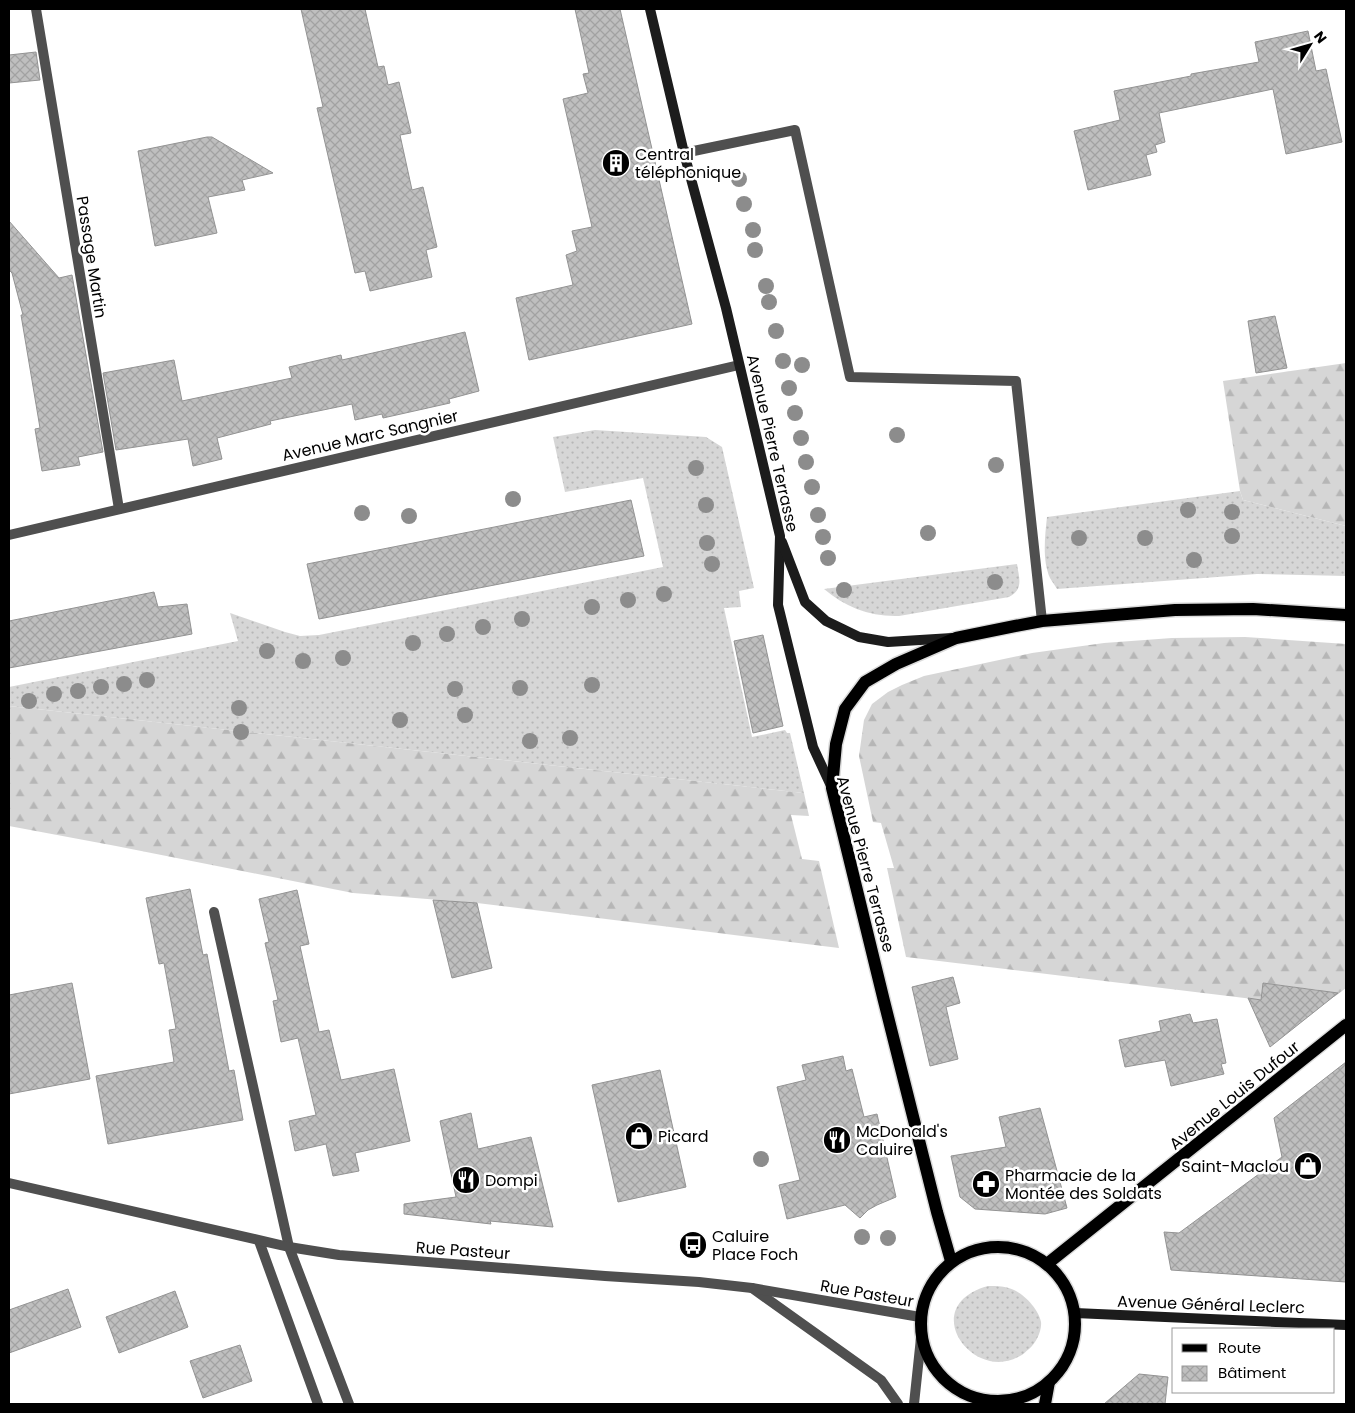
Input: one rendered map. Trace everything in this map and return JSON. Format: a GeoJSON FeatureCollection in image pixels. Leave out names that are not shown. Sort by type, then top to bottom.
{"type":"FeatureCollection","features":[{"type":"Feature","properties":{"kind":"main road","name":"Avenue Pierre Terrasse"},"geometry":{"type":"LineString","coordinates":[[650,9],[684,153],[726,308],[780,536],[778,606],[812,748],[832,788],[893,1039],[951,1261]]}},
{"type":"Feature","properties":{"kind":"main road"},"geometry":{"type":"LineString","coordinates":[[780,536],[805,602],[826,621],[858,637],[888,642],[956,638],[1042,621],[1185,610],[1253,609],[1346,615]]}},
{"type":"Feature","properties":{"kind":"main road"},"geometry":{"type":"LineString","coordinates":[[832,788],[836,744],[845,709],[865,682],[896,664],[956,638]]}},
{"type":"Feature","properties":{"kind":"main road","name":"Avenue Louis Dufour"},"geometry":{"type":"LineString","coordinates":[[1047,1264],[1346,1025]]}},
{"type":"Feature","properties":{"kind":"main road"},"geometry":{"type":"LineString","coordinates":[[1000,1246],[1025,1251],[1047,1264],[1061,1278],[1070,1295],[1075,1313],[1074,1338],[1065,1362],[1049,1382],[1027,1396],[1001,1403],[960,1398],[929,1360],[921,1338],[920,1318],[925,1296],[935,1277],[951,1261],[974,1249],[1000,1246]]}},
{"type":"Feature","properties":{"kind":"main road","name":"Avenue Général Leclerc"},"geometry":{"type":"LineString","coordinates":[[1075,1313],[1346,1325]]}},
{"type":"Feature","properties":{"kind":"main road"},"geometry":{"type":"LineString","coordinates":[[1045,1404],[1049,1382]]}},
{"type":"Feature","properties":{"kind":"street","name":"Passage Martin"},"geometry":{"type":"LineString","coordinates":[[36,9],[119,509]]}},
{"type":"Feature","properties":{"kind":"street"},"geometry":{"type":"LineString","coordinates":[[684,153],[795,130],[850,377],[1016,381],[1042,621]]}},
{"type":"Feature","properties":{"kind":"street","name":"Avenue Marc Sangnier"},"geometry":{"type":"LineString","coordinates":[[9,535],[739,365]]}},
{"type":"Feature","properties":{"kind":"street"},"geometry":{"type":"LineString","coordinates":[[214,912],[289,1247],[349,1404]]}},
{"type":"Feature","properties":{"kind":"street","name":"Rue Pasteur"},"geometry":{"type":"LineString","coordinates":[[9,1183],[260,1241],[338,1255],[699,1282],[752,1288],[920,1318]]}},
{"type":"Feature","properties":{"kind":"street"},"geometry":{"type":"LineString","coordinates":[[260,1241],[318,1404]]}},
{"type":"Feature","properties":{"kind":"street"},"geometry":{"type":"LineString","coordinates":[[752,1288],[880,1380],[898,1404]]}},
{"type":"Feature","properties":{"kind":"street"},"geometry":{"type":"LineString","coordinates":[[914,1404],[921,1338]]}},
{"type":"Feature","properties":{"kind":"green space"},"geometry":{"type":"Polygon","coordinates":[[[1346,363],[1346,526],[1243,500],[1223,381],[1346,363]]]}},
{"type":"Feature","properties":{"kind":"green space"},"geometry":{"type":"Polygon","coordinates":[[[595,430],[706,437],[722,447],[754,588],[739,591],[741,607],[724,608],[752,737],[785,730],[787,733],[790,733],[804,793],[9,706],[9,687],[238,641],[230,613],[300,636],[319,635],[663,567],[643,478],[565,492],[553,437],[595,430]]]}},
{"type":"Feature","properties":{"kind":"green space"},"geometry":{"type":"Polygon","coordinates":[[[1240,491],[1243,500],[1346,526],[1346,576],[1257,574],[1057,589],[1050,578],[1045,556],[1047,517],[1240,491]]]}},
{"type":"Feature","properties":{"kind":"green space"},"geometry":{"type":"Polygon","coordinates":[[[1017,564],[1019,587],[1009,597],[899,616],[878,615],[858,610],[824,589],[1017,564]]]}},
{"type":"Feature","properties":{"kind":"green space"},"geometry":{"type":"Polygon","coordinates":[[[1245,637],[1346,644],[1346,988],[1334,997],[1319,990],[1263,983],[1261,1000],[906,957],[887,868],[894,868],[881,823],[873,822],[859,756],[864,720],[872,704],[888,692],[924,676],[1032,653],[1104,643],[1172,638],[1245,637]]]}},
{"type":"Feature","properties":{"kind":"green space"},"geometry":{"type":"Polygon","coordinates":[[[9,706],[804,793],[809,816],[791,815],[802,859],[819,861],[839,948],[477,903],[353,893],[9,826],[9,706]]]}},
{"type":"Feature","properties":{"kind":"green space"},"geometry":{"type":"Polygon","coordinates":[[[988,1286],[1005,1287],[1018,1292],[1034,1308],[1041,1322],[1039,1333],[1032,1346],[1021,1355],[1002,1362],[985,1360],[970,1351],[959,1339],[954,1324],[956,1309],[967,1296],[988,1286]]]}},
{"type":"Feature","properties":{"kind":"building"},"geometry":{"type":"Polygon","coordinates":[[[301,9],[365,9],[378,67],[384,66],[388,85],[399,82],[411,133],[400,135],[412,190],[423,187],[437,247],[426,250],[432,277],[370,291],[365,271],[355,273],[317,108],[323,107],[301,9]]]}},
{"type":"Feature","properties":{"kind":"building","name":"Central téléphonique"},"geometry":{"type":"Polygon","coordinates":[[[575,9],[620,9],[692,324],[529,360],[516,298],[573,285],[566,255],[577,251],[572,231],[592,227],[563,99],[588,93],[583,74],[589,73],[575,9]]]}},
{"type":"Feature","properties":{"kind":"building"},"geometry":{"type":"Polygon","coordinates":[[[1308,31],[1316,71],[1326,69],[1342,142],[1286,154],[1273,89],[1159,113],[1165,142],[1155,145],[1157,152],[1146,155],[1151,175],[1088,190],[1074,131],[1120,120],[1114,91],[1191,76],[1191,74],[1259,62],[1255,42],[1308,31]]]}},
{"type":"Feature","properties":{"kind":"building"},"geometry":{"type":"Polygon","coordinates":[[[36,52],[40,80],[9,83],[9,55],[36,52]]]}},
{"type":"Feature","properties":{"kind":"building"},"geometry":{"type":"Polygon","coordinates":[[[212,137],[273,173],[242,180],[245,190],[208,197],[217,233],[155,246],[138,151],[212,137]]]}},
{"type":"Feature","properties":{"kind":"building"},"geometry":{"type":"Polygon","coordinates":[[[9,221],[59,278],[72,275],[103,452],[78,457],[80,465],[42,471],[35,429],[40,428],[21,315],[23,315],[12,273],[9,270],[9,221]]]}},
{"type":"Feature","properties":{"kind":"building"},"geometry":{"type":"Polygon","coordinates":[[[1275,316],[1287,368],[1256,373],[1248,321],[1275,316]]]}},
{"type":"Feature","properties":{"kind":"building"},"geometry":{"type":"Polygon","coordinates":[[[465,332],[479,391],[449,399],[450,403],[383,418],[382,414],[355,420],[352,404],[270,421],[271,424],[217,438],[222,459],[193,466],[188,439],[116,450],[103,373],[174,360],[182,401],[292,378],[289,367],[341,355],[342,360],[465,332]]]}},
{"type":"Feature","properties":{"kind":"building"},"geometry":{"type":"Polygon","coordinates":[[[631,500],[644,556],[319,619],[307,564],[631,500]]]}},
{"type":"Feature","properties":{"kind":"building"},"geometry":{"type":"Polygon","coordinates":[[[154,592],[158,607],[187,604],[192,634],[9,668],[9,621],[154,592]]]}},
{"type":"Feature","properties":{"kind":"building"},"geometry":{"type":"Polygon","coordinates":[[[763,635],[783,726],[753,733],[734,641],[763,635]]]}},
{"type":"Feature","properties":{"kind":"building"},"geometry":{"type":"Polygon","coordinates":[[[190,889],[203,955],[207,954],[229,1071],[234,1070],[243,1120],[108,1144],[96,1076],[174,1062],[169,1030],[176,1029],[164,963],[159,964],[146,898],[190,889]]]}},
{"type":"Feature","properties":{"kind":"building"},"geometry":{"type":"Polygon","coordinates":[[[297,890],[309,944],[300,946],[319,1032],[329,1030],[341,1080],[394,1069],[410,1141],[355,1153],[359,1171],[333,1176],[326,1144],[295,1151],[289,1121],[316,1115],[298,1038],[281,1042],[273,1001],[278,1000],[265,943],[269,942],[259,899],[297,890]]]}},
{"type":"Feature","properties":{"kind":"building"},"geometry":{"type":"Polygon","coordinates":[[[433,900],[477,903],[492,968],[452,978],[433,900]]]}},
{"type":"Feature","properties":{"kind":"building"},"geometry":{"type":"Polygon","coordinates":[[[953,977],[960,1003],[946,1007],[958,1059],[930,1066],[912,987],[953,977]]]}},
{"type":"Feature","properties":{"kind":"building"},"geometry":{"type":"Polygon","coordinates":[[[72,983],[90,1079],[9,1094],[9,995],[72,983]]]}},
{"type":"Feature","properties":{"kind":"building"},"geometry":{"type":"Polygon","coordinates":[[[1263,983],[1338,993],[1270,1047],[1248,998],[1261,1000],[1263,983]]]}},
{"type":"Feature","properties":{"kind":"building"},"geometry":{"type":"Polygon","coordinates":[[[1190,1014],[1193,1023],[1217,1019],[1226,1063],[1221,1064],[1224,1074],[1171,1086],[1165,1060],[1125,1067],[1119,1040],[1161,1031],[1159,1021],[1190,1014]]]}},
{"type":"Feature","properties":{"kind":"building","name":"McDonald's Caluire"},"geometry":{"type":"Polygon","coordinates":[[[843,1056],[846,1071],[852,1069],[864,1117],[877,1114],[896,1197],[868,1210],[860,1218],[845,1205],[787,1219],[779,1185],[800,1180],[777,1087],[806,1080],[802,1065],[843,1056]]]}},
{"type":"Feature","properties":{"kind":"building","name":"Saint-Maclou"},"geometry":{"type":"Polygon","coordinates":[[[1346,1062],[1346,1282],[1171,1270],[1164,1232],[1179,1233],[1282,1157],[1274,1118],[1346,1062]]]}},
{"type":"Feature","properties":{"kind":"building","name":"Picard"},"geometry":{"type":"Polygon","coordinates":[[[660,1070],[686,1187],[618,1202],[592,1085],[660,1070]]]}},
{"type":"Feature","properties":{"kind":"building"},"geometry":{"type":"Polygon","coordinates":[[[1040,1108],[1067,1208],[1045,1214],[975,1209],[960,1197],[951,1156],[1006,1147],[999,1117],[1040,1108]]]}},
{"type":"Feature","properties":{"kind":"building"},"geometry":{"type":"Polygon","coordinates":[[[471,1113],[478,1149],[531,1137],[553,1227],[490,1221],[491,1224],[404,1214],[404,1204],[456,1197],[440,1121],[471,1113]]]}},
{"type":"Feature","properties":{"kind":"building"},"geometry":{"type":"Polygon","coordinates":[[[68,1289],[81,1327],[9,1353],[9,1310],[68,1289]]]}},
{"type":"Feature","properties":{"kind":"building"},"geometry":{"type":"Polygon","coordinates":[[[175,1291],[188,1327],[119,1353],[106,1317],[175,1291]]]}},
{"type":"Feature","properties":{"kind":"building"},"geometry":{"type":"Polygon","coordinates":[[[240,1345],[252,1381],[203,1398],[190,1361],[240,1345]]]}},
{"type":"Feature","properties":{"kind":"building"},"geometry":{"type":"Polygon","coordinates":[[[1139,1374],[1168,1377],[1165,1404],[1104,1404],[1139,1374]]]}},
{"type":"Feature","properties":{"kind":"place","name":"Central téléphonique"},"geometry":{"type":"Point","coordinates":[616,163]}},
{"type":"Feature","properties":{"kind":"place","name":"Picard"},"geometry":{"type":"Point","coordinates":[639,1136]}},
{"type":"Feature","properties":{"kind":"place","name":"McDonald's Caluire"},"geometry":{"type":"Point","coordinates":[837,1140]}},
{"type":"Feature","properties":{"kind":"place","name":"Saint-Maclou"},"geometry":{"type":"Point","coordinates":[1308,1166]}},
{"type":"Feature","properties":{"kind":"place","name":"Dompi"},"geometry":{"type":"Point","coordinates":[466,1180]}},
{"type":"Feature","properties":{"kind":"place","name":"Pharmacie de la Montée des Soldats"},"geometry":{"type":"Point","coordinates":[986,1184]}},
{"type":"Feature","properties":{"kind":"place","name":"Caluire Place Foch"},"geometry":{"type":"Point","coordinates":[693,1245]}}]}
